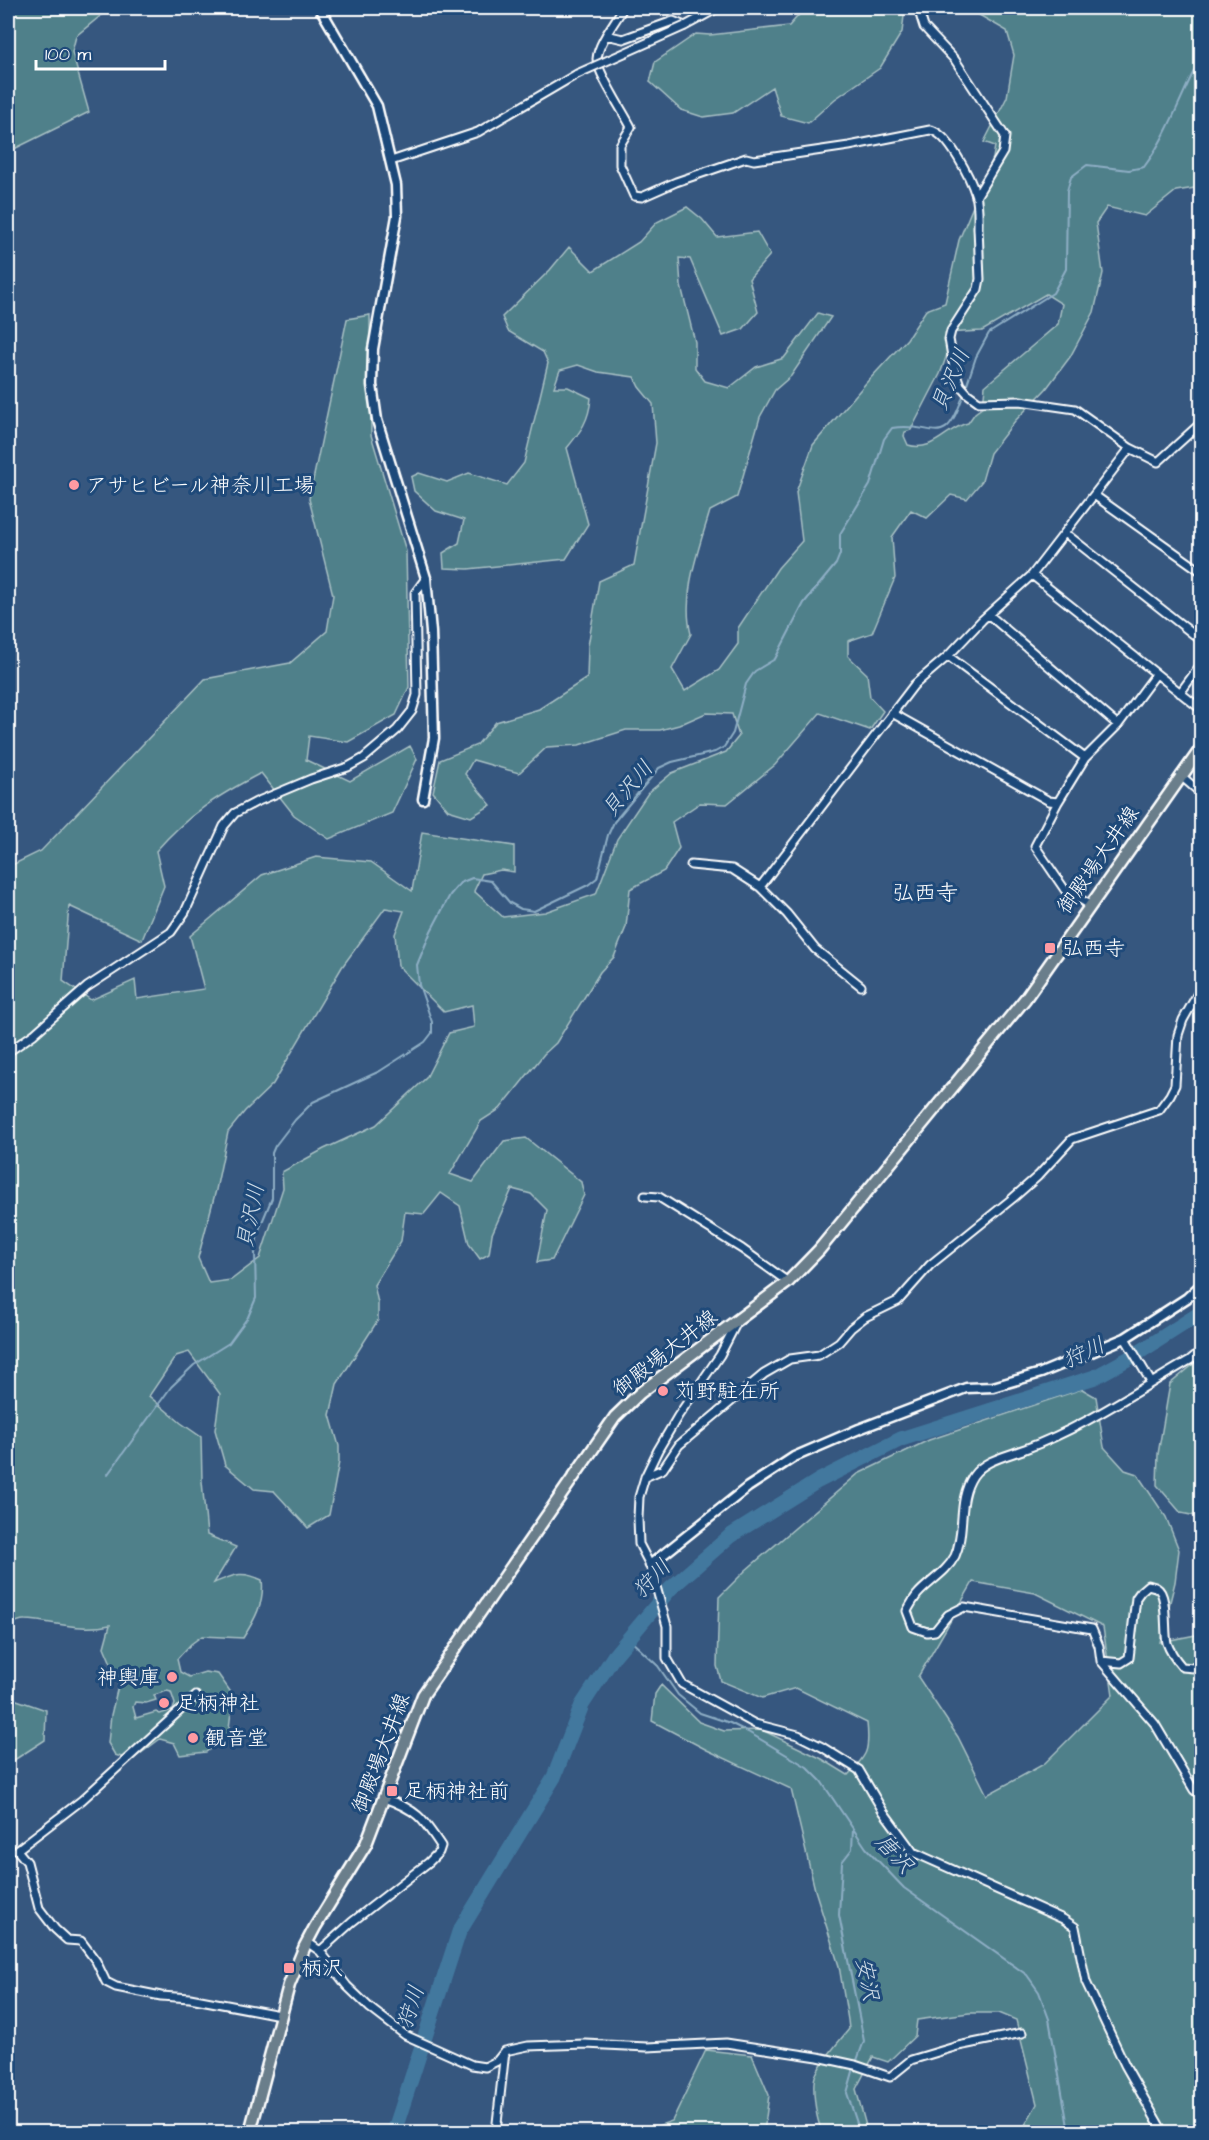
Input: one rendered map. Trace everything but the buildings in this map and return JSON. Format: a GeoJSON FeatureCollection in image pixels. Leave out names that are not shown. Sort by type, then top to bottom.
{"type":"FeatureCollection","features":[{"type":"Feature","properties":{"kind":"main road","name":"御殿場大井線"},"geometry":{"type":"LineString","coordinates":[[250,2133],[289,1985],[307,1942],[324,1910],[366,1844],[423,1695],[615,1417],[640,1394],[788,1282],[819,1250],[1025,999],[1202,747]]}},
{"type":"Feature","properties":{"kind":"street"},"geometry":{"type":"LineString","coordinates":[[320,8],[377,106],[396,185],[398,216],[373,349],[372,385],[377,420],[426,578],[431,632],[434,738],[423,799]]}},
{"type":"Feature","properties":{"kind":"street"},"geometry":{"type":"LineString","coordinates":[[622,8],[606,35],[597,58],[601,72],[631,127],[620,145],[620,165],[634,196],[642,197],[676,182],[746,158],[754,160],[930,130],[937,131],[947,140],[976,196],[980,279],[978,289],[951,331],[949,339],[954,368],[960,385],[968,394],[979,402],[1020,401],[1075,409],[1130,448],[1158,462],[1202,422]]}},
{"type":"Feature","properties":{"kind":"street"},"geometry":{"type":"LineString","coordinates":[[391,160],[478,132],[577,74],[685,26],[718,8]]}},
{"type":"Feature","properties":{"kind":"street"},"geometry":{"type":"LineString","coordinates":[[918,8],[924,27],[952,55],[1005,136],[1003,152],[976,196]]}},
{"type":"Feature","properties":{"kind":"street"},"geometry":{"type":"LineString","coordinates":[[606,35],[623,39],[673,21],[685,26]]}},
{"type":"Feature","properties":{"kind":"street"},"geometry":{"type":"LineString","coordinates":[[760,887],[914,685],[948,656],[1032,575],[1130,448]]}},
{"type":"Feature","properties":{"kind":"street"},"geometry":{"type":"LineString","coordinates":[[1094,495],[1202,572]]}},
{"type":"Feature","properties":{"kind":"street"},"geometry":{"type":"LineString","coordinates":[[1065,532],[1202,641]]}},
{"type":"Feature","properties":{"kind":"street"},"geometry":{"type":"LineString","coordinates":[[1032,575],[1202,710]]}},
{"type":"Feature","properties":{"kind":"street"},"geometry":{"type":"LineString","coordinates":[[8,1052],[34,1034],[87,987],[171,932],[185,912],[224,826],[235,813],[256,802],[348,767],[364,758],[397,730],[412,711],[417,695],[415,593],[426,578]]}},
{"type":"Feature","properties":{"kind":"street"},"geometry":{"type":"LineString","coordinates":[[989,615],[1118,725]]}},
{"type":"Feature","properties":{"kind":"street"},"geometry":{"type":"LineString","coordinates":[[948,656],[1085,758]]}},
{"type":"Feature","properties":{"kind":"street"},"geometry":{"type":"LineString","coordinates":[[1180,693],[1202,663]]}},
{"type":"Feature","properties":{"kind":"street"},"geometry":{"type":"LineString","coordinates":[[1090,905],[1065,890],[1035,846],[1085,758],[1118,725],[1156,674]]}},
{"type":"Feature","properties":{"kind":"street"},"geometry":{"type":"LineString","coordinates":[[892,713],[1049,801],[1058,802]]}},
{"type":"Feature","properties":{"kind":"street"},"geometry":{"type":"LineString","coordinates":[[1180,776],[1202,794]]}},
{"type":"Feature","properties":{"kind":"street"},"geometry":{"type":"LineString","coordinates":[[691,865],[732,869],[760,887],[787,914],[815,949],[861,986]]}},
{"type":"Feature","properties":{"kind":"street"},"geometry":{"type":"LineString","coordinates":[[645,1477],[663,1469],[679,1445],[764,1374],[790,1359],[819,1355],[839,1342],[865,1317],[898,1301],[930,1265],[1038,1176],[1072,1139],[1159,1110],[1170,1095],[1174,1084],[1178,1035],[1183,1020],[1202,986]]}},
{"type":"Feature","properties":{"kind":"street"},"geometry":{"type":"LineString","coordinates":[[645,1196],[659,1197],[742,1249],[788,1282]]}},
{"type":"Feature","properties":{"kind":"street"},"geometry":{"type":"LineString","coordinates":[[651,1569],[748,1486],[794,1457],[966,1388],[993,1387],[1041,1373],[1125,1338],[1187,1298],[1202,1284]]}},
{"type":"Feature","properties":{"kind":"street"},"geometry":{"type":"LineString","coordinates":[[739,1320],[720,1355],[678,1416],[645,1477],[639,1497],[639,1544],[651,1569],[667,1626],[667,1658],[682,1684],[755,1724],[798,1735],[859,1770],[883,1811],[913,1852],[1063,1919],[1075,1927],[1086,1982],[1125,2065],[1163,2133]]}},
{"type":"Feature","properties":{"kind":"street"},"geometry":{"type":"LineString","coordinates":[[1125,1338],[1151,1382]]}},
{"type":"Feature","properties":{"kind":"street"},"geometry":{"type":"LineString","coordinates":[[1202,1350],[1090,1419],[1047,1440],[985,1464],[973,1476],[964,1496],[959,1545],[953,1558],[942,1573],[917,1595],[907,1611],[913,1627],[927,1632],[935,1631],[948,1615],[964,1607],[1092,1629],[1099,1647],[1101,1661],[1155,1724],[1194,1790],[1202,1796]]}},
{"type":"Feature","properties":{"kind":"street"},"geometry":{"type":"LineString","coordinates":[[1101,1661],[1121,1663],[1129,1658],[1136,1598],[1148,1585],[1161,1591],[1168,1644],[1174,1658],[1182,1667],[1202,1666]]}},
{"type":"Feature","properties":{"kind":"street"},"geometry":{"type":"LineString","coordinates":[[196,1696],[82,1800],[17,1850],[27,1862],[39,1908],[67,1940],[81,1941],[96,1961],[106,1982],[116,1987],[151,1995],[190,1998],[280,2014]]}},
{"type":"Feature","properties":{"kind":"street"},"geometry":{"type":"LineString","coordinates":[[320,1951],[352,1922],[439,1852],[441,1846],[417,1813],[406,1806],[384,1798]]}},
{"type":"Feature","properties":{"kind":"street"},"geometry":{"type":"LineString","coordinates":[[307,1942],[320,1951],[347,1986],[370,2008],[405,2035],[472,2066],[485,2067],[497,2061],[505,2051],[528,2046],[585,2044],[647,2047],[726,2043],[818,2057],[855,2065],[890,2077],[911,2060],[958,2046],[1022,2033]]}},
{"type":"Feature","properties":{"kind":"street"},"geometry":{"type":"LineString","coordinates":[[496,2133],[505,2051]]}},
{"type":"Feature","properties":{"kind":"green space"},"geometry":{"type":"Polygon","coordinates":[[[8,8],[110,8],[76,36],[72,52],[89,112],[8,152],[8,8]]]}},
{"type":"Feature","properties":{"kind":"green space"},"geometry":{"type":"Polygon","coordinates":[[[805,8],[905,8],[902,32],[880,68],[835,99],[808,123],[781,116],[772,87],[733,113],[703,117],[681,110],[650,82],[655,62],[696,34],[710,35],[789,26],[805,8]]]}},
{"type":"Feature","properties":{"kind":"green space"},"geometry":{"type":"Polygon","coordinates":[[[967,8],[1201,8],[1201,187],[1176,191],[1145,216],[1107,207],[1096,223],[1103,273],[1094,312],[1070,357],[1046,389],[1015,421],[990,453],[982,481],[967,499],[951,495],[927,518],[911,510],[892,537],[895,578],[872,633],[848,641],[848,656],[867,674],[870,697],[883,711],[870,730],[820,713],[775,765],[727,804],[700,803],[672,822],[679,848],[664,871],[630,889],[626,927],[614,957],[600,972],[556,1043],[544,1054],[500,1109],[481,1121],[450,1174],[473,1182],[504,1141],[526,1138],[581,1182],[584,1195],[552,1260],[537,1262],[547,1210],[531,1194],[512,1189],[492,1234],[489,1254],[480,1259],[469,1244],[460,1206],[441,1193],[424,1214],[405,1212],[401,1241],[374,1285],[378,1303],[378,1320],[337,1384],[330,1415],[339,1446],[339,1462],[329,1515],[308,1528],[274,1491],[254,1489],[225,1465],[215,1430],[220,1394],[189,1352],[176,1356],[149,1396],[201,1437],[207,1535],[236,1547],[214,1583],[232,1576],[248,1575],[262,1580],[262,1596],[255,1618],[243,1638],[202,1636],[177,1659],[180,1672],[189,1677],[205,1672],[218,1674],[230,1691],[231,1712],[228,1736],[206,1752],[180,1755],[174,1743],[160,1739],[132,1760],[115,1755],[108,1743],[111,1715],[119,1682],[104,1647],[110,1625],[77,1627],[23,1620],[8,1626],[8,867],[41,851],[205,679],[290,663],[327,631],[333,595],[309,499],[347,319],[370,315],[371,435],[406,551],[409,687],[396,715],[348,742],[309,736],[306,760],[350,781],[410,746],[417,759],[392,813],[329,839],[294,815],[261,773],[231,789],[192,816],[156,851],[164,886],[142,940],[69,906],[63,981],[91,1000],[135,980],[137,999],[204,989],[190,936],[262,875],[316,857],[371,862],[412,891],[422,832],[514,846],[514,872],[501,870],[482,874],[474,891],[503,917],[545,912],[596,894],[617,839],[648,793],[672,773],[726,752],[739,736],[732,714],[706,713],[679,725],[660,730],[626,730],[579,745],[547,747],[519,773],[473,760],[465,774],[491,805],[471,817],[448,810],[433,792],[440,760],[477,745],[496,722],[539,709],[587,678],[588,646],[599,581],[634,565],[656,443],[653,404],[634,377],[598,372],[578,365],[560,370],[554,387],[568,387],[591,398],[584,425],[567,448],[588,524],[566,559],[468,569],[444,568],[443,553],[459,543],[464,520],[436,511],[414,491],[411,477],[419,473],[447,482],[469,473],[507,485],[524,463],[548,363],[543,352],[508,331],[502,317],[550,270],[569,247],[593,271],[639,242],[657,222],[687,207],[702,219],[717,237],[757,232],[770,255],[749,279],[758,312],[743,329],[723,336],[690,259],[679,258],[681,286],[695,342],[695,368],[705,381],[729,388],[756,367],[784,358],[818,313],[831,317],[791,376],[775,390],[760,417],[737,497],[710,511],[690,588],[688,619],[691,634],[672,669],[685,691],[719,670],[738,644],[738,628],[778,568],[802,541],[796,492],[813,445],[907,339],[926,310],[945,303],[959,240],[993,158],[995,146],[984,142],[1007,97],[1014,55],[1007,31],[967,8]],[[1046,294],[982,331],[945,333],[948,352],[940,374],[911,430],[905,432],[904,436],[908,445],[917,447],[933,443],[960,425],[968,423],[983,407],[985,386],[1058,324],[1062,304],[1046,294]],[[385,908],[342,967],[273,1084],[245,1111],[228,1132],[198,1258],[209,1283],[231,1280],[260,1258],[283,1188],[282,1172],[376,1125],[426,1078],[449,1033],[474,1027],[472,1005],[444,1012],[398,966],[395,934],[404,911],[385,908]],[[171,1692],[154,1695],[156,1700],[146,1703],[135,1702],[133,1707],[136,1718],[173,1710],[175,1704],[171,1692]]]}},
{"type":"Feature","properties":{"kind":"green space"},"geometry":{"type":"Polygon","coordinates":[[[1201,1358],[1201,1517],[1181,1513],[1157,1485],[1158,1454],[1170,1384],[1201,1358]]]}},
{"type":"Feature","properties":{"kind":"green space"},"geometry":{"type":"Polygon","coordinates":[[[1082,1389],[1096,1397],[1104,1447],[1125,1470],[1137,1474],[1166,1517],[1179,1550],[1175,1582],[1160,1642],[1201,1634],[1201,2132],[1021,2132],[1037,2104],[1016,2020],[999,2013],[969,2013],[917,2020],[915,2036],[888,2062],[873,2057],[856,2089],[866,2126],[862,2132],[824,2132],[819,2122],[814,2095],[816,2074],[849,2029],[839,1966],[815,1890],[791,1789],[707,1750],[652,1721],[655,1694],[661,1685],[699,1722],[724,1731],[762,1730],[822,1759],[848,1775],[866,1752],[867,1723],[796,1688],[762,1698],[721,1681],[717,1666],[719,1597],[746,1570],[858,1474],[929,1440],[1082,1389]],[[973,1582],[918,1677],[958,1737],[987,1795],[1044,1764],[1113,1695],[1103,1627],[1035,1593],[973,1582]]]}},
{"type":"Feature","properties":{"kind":"green space"},"geometry":{"type":"Polygon","coordinates":[[[8,1697],[46,1710],[45,1740],[8,1764],[8,1697]]]}},
{"type":"Feature","properties":{"kind":"green space"},"geometry":{"type":"Polygon","coordinates":[[[706,2050],[752,2055],[769,2095],[764,2132],[640,2132],[672,2121],[706,2050]]]}},
{"type":"Feature","properties":{"kind":"waterway","name":"貝沢川"},"geometry":{"type":"LineString","coordinates":[[966,387],[976,357],[989,333],[1053,293],[1066,269],[1067,191],[1071,177],[1087,165],[1129,170],[1144,167],[1168,127],[1202,55]]}},
{"type":"Feature","properties":{"kind":"waterway","name":"貝沢川"},"geometry":{"type":"LineString","coordinates":[[108,1474],[171,1387],[194,1365],[229,1343],[248,1317],[256,1298],[255,1253],[258,1232],[272,1198],[272,1153],[275,1146],[295,1120],[313,1102],[380,1071],[425,1042],[432,1033],[432,1022],[419,985],[417,965],[431,931],[450,895],[460,883],[472,878],[491,881],[510,903],[521,909],[534,911],[588,885],[597,878],[608,835],[614,822],[659,768],[672,762],[715,752],[724,747],[733,733],[746,684],[755,671],[775,659],[804,603],[836,564],[840,554],[840,534],[870,485],[884,439],[892,428],[906,427],[936,431],[944,429],[957,412],[964,393]]}},
{"type":"Feature","properties":{"kind":"waterway","name":"狩川"},"geometry":{"type":"LineString","coordinates":[[394,2132],[459,1932],[554,1777],[582,1705],[614,1656],[670,1589],[730,1536],[818,1481],[901,1439],[1095,1377],[1135,1355],[1202,1312]]}},
{"type":"Feature","properties":{"kind":"waterway","name":"唐沢"},"geometry":{"type":"LineString","coordinates":[[629,1639],[658,1666],[678,1695],[700,1713],[748,1732],[807,1767],[821,1781],[866,1848],[904,1888],[1027,1975],[1039,1992],[1049,2019],[1069,2132]]}},
{"type":"Feature","properties":{"kind":"waterway","name":"安沢"},"geometry":{"type":"LineString","coordinates":[[853,1829],[852,1849],[842,1862],[839,1915],[864,2041],[856,2063]]}},
{"type":"Feature","properties":{"kind":"waterway","name":"安沢"},"geometry":{"type":"LineString","coordinates":[[854,2068],[847,2093],[860,2132]]}},
{"type":"Feature","properties":{"kind":"place","name":"アサヒビール神奈川工場"},"geometry":{"type":"Point","coordinates":[74,485]}},
{"type":"Feature","properties":{"kind":"place","name":"弘西寺"},"geometry":{"type":"Point","coordinates":[1050,948]}},
{"type":"Feature","properties":{"kind":"place","name":"苅野駐在所"},"geometry":{"type":"Point","coordinates":[663,1391]}},
{"type":"Feature","properties":{"kind":"place","name":"神輿庫"},"geometry":{"type":"Point","coordinates":[172,1677]}},
{"type":"Feature","properties":{"kind":"place","name":"足柄神社"},"geometry":{"type":"Point","coordinates":[164,1703]}},
{"type":"Feature","properties":{"kind":"place","name":"観音堂"},"geometry":{"type":"Point","coordinates":[193,1738]}},
{"type":"Feature","properties":{"kind":"place","name":"足柄神社前"},"geometry":{"type":"Point","coordinates":[392,1791]}},
{"type":"Feature","properties":{"kind":"place","name":"柄沢"},"geometry":{"type":"Point","coordinates":[289,1968]}},
{"type":"Feature","properties":{"kind":"district","name":"弘西寺"},"geometry":{"type":"Point","coordinates":[925,893]}}]}
